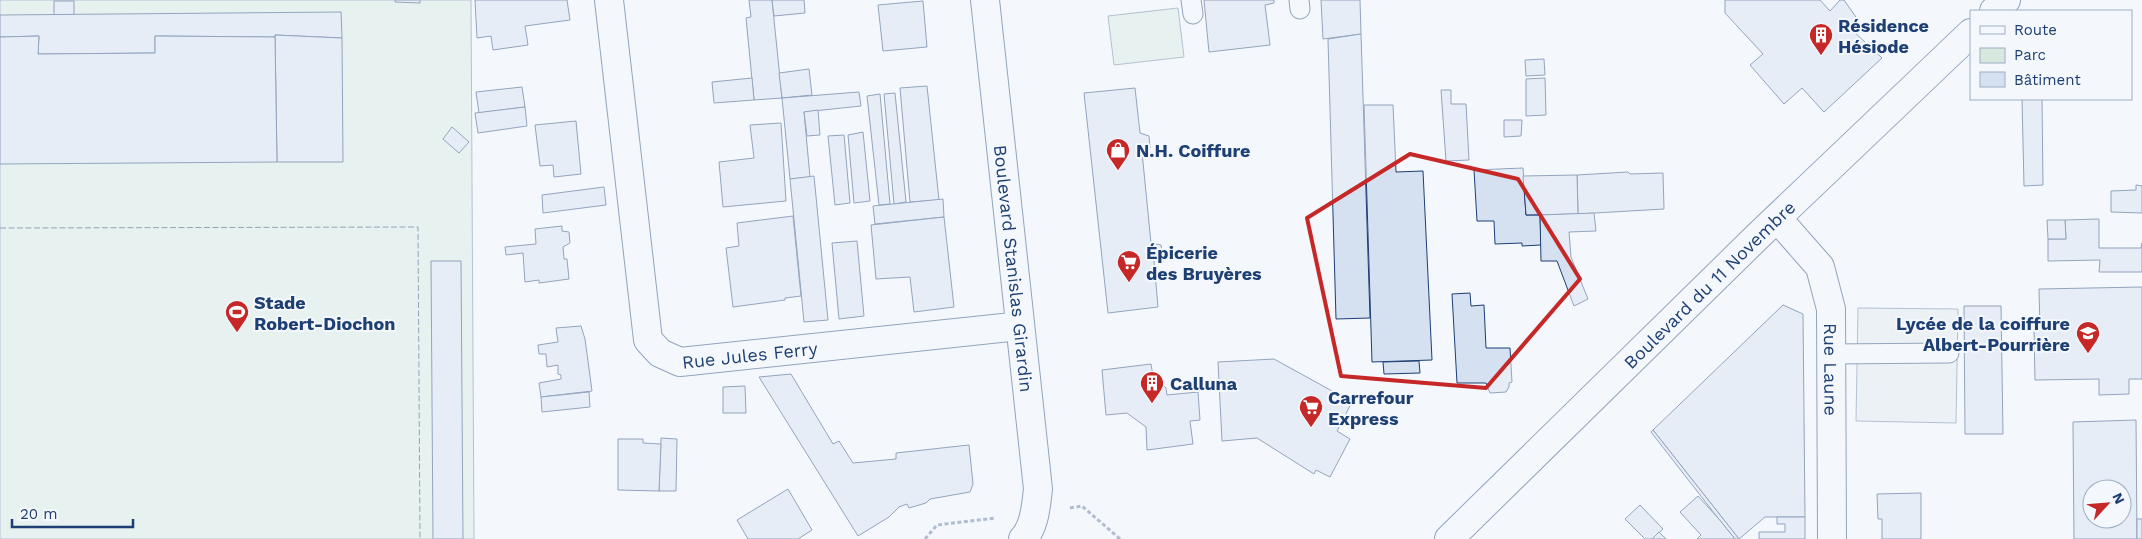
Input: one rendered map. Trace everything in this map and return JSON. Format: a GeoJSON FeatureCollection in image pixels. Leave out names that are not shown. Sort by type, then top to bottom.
{"type":"FeatureCollection","features":[{"type":"Feature","properties":{"kind":"main road","name":"Rue Jules Ferry"},"geometry":{"type":"LineString","coordinates":[[608,0],[648,340],[660,353],[680,362],[1020,326]]}},
{"type":"Feature","properties":{"kind":"main road","name":"Boulevard Stanislas Girardin"},"geometry":{"type":"LineString","coordinates":[[985,0],[1038,489],[1035,514],[1027,538]]}},
{"type":"Feature","properties":{"kind":"main road"},"geometry":{"type":"LineString","coordinates":[[1995,10],[2006,0]]}},
{"type":"Feature","properties":{"kind":"main road","name":"Boulevard du 11 Novembre"},"geometry":{"type":"LineString","coordinates":[[1449,539],[1777,218],[1970,34]]}},
{"type":"Feature","properties":{"kind":"main road","name":"Rue Laune"},"geometry":{"type":"LineString","coordinates":[[1777,218],[1820,267],[1831,309],[1832,539]]}},
{"type":"Feature","properties":{"kind":"lane"},"geometry":{"type":"LineString","coordinates":[[1831,354],[1949,353]]}},
{"type":"Feature","properties":{"kind":"highlighted area"},"geometry":{"type":"Polygon","coordinates":[[[1410,154],[1518,179],[1580,279],[1486,388],[1341,376],[1307,218],[1410,154]]]}},
{"type":"Feature","properties":{"kind":"green space","name":"Stade Robert-Diochon"},"geometry":{"type":"Polygon","coordinates":[[[0,0],[471,0],[474,539],[0,539],[0,0]]]}},
{"type":"Feature","properties":{"kind":"green space"},"geometry":{"type":"Polygon","coordinates":[[[1178,8],[1184,57],[1114,65],[1108,16],[1178,8]]]}},
{"type":"Feature","properties":{"kind":"shaded area"},"geometry":{"type":"Polygon","coordinates":[[[1858,308],[1958,309],[1956,423],[1856,421],[1858,308]]]}},
{"type":"Feature","properties":{"kind":"building"},"geometry":{"type":"Polygon","coordinates":[[[395,0],[420,0],[420,3],[395,2],[395,0]]]}},
{"type":"Feature","properties":{"kind":"building"},"geometry":{"type":"Polygon","coordinates":[[[475,0],[567,0],[570,20],[525,26],[528,45],[493,50],[491,36],[477,38],[475,0]]]}},
{"type":"Feature","properties":{"kind":"building"},"geometry":{"type":"Polygon","coordinates":[[[749,0],[772,0],[782,98],[754,100],[746,18],[751,17],[749,0]]]}},
{"type":"Feature","properties":{"kind":"building"},"geometry":{"type":"Polygon","coordinates":[[[772,0],[804,0],[805,13],[774,16],[772,0]]]}},
{"type":"Feature","properties":{"kind":"building"},"geometry":{"type":"Polygon","coordinates":[[[1204,0],[1274,0],[1274,3],[1265,5],[1270,45],[1209,52],[1204,0]]]}},
{"type":"Feature","properties":{"kind":"building"},"geometry":{"type":"Polygon","coordinates":[[[1321,0],[1360,0],[1361,34],[1323,39],[1321,0]]]}},
{"type":"Feature","properties":{"kind":"building","name":"Résidence Hésiode"},"geometry":{"type":"Polygon","coordinates":[[[1725,0],[1820,0],[1830,11],[1840,0],[1844,0],[1858,20],[1850,28],[1882,58],[1824,112],[1802,88],[1784,104],[1750,65],[1763,54],[1725,13],[1725,0]]]}},
{"type":"Feature","properties":{"kind":"building"},"geometry":{"type":"Polygon","coordinates":[[[54,1],[74,1],[74,15],[54,15],[54,1]]]}},
{"type":"Feature","properties":{"kind":"building"},"geometry":{"type":"Polygon","coordinates":[[[923,1],[927,47],[883,51],[878,5],[923,1]]]}},
{"type":"Feature","properties":{"kind":"building"},"geometry":{"type":"Polygon","coordinates":[[[341,12],[342,38],[275,35],[275,37],[155,36],[155,53],[38,54],[39,36],[0,37],[0,15],[341,12]]]}},
{"type":"Feature","properties":{"kind":"building"},"geometry":{"type":"Polygon","coordinates":[[[1361,34],[1370,318],[1336,319],[1328,39],[1361,34]]]}},
{"type":"Feature","properties":{"kind":"building"},"geometry":{"type":"Polygon","coordinates":[[[275,35],[342,38],[343,162],[277,162],[275,35]]]}},
{"type":"Feature","properties":{"kind":"building"},"geometry":{"type":"Polygon","coordinates":[[[39,36],[38,54],[155,53],[155,36],[275,37],[277,162],[0,164],[0,37],[39,36]]]}},
{"type":"Feature","properties":{"kind":"building"},"geometry":{"type":"Polygon","coordinates":[[[1544,59],[1545,75],[1526,76],[1525,60],[1544,59]]]}},
{"type":"Feature","properties":{"kind":"building"},"geometry":{"type":"Polygon","coordinates":[[[809,69],[812,95],[782,98],[779,73],[809,69]]]}},
{"type":"Feature","properties":{"kind":"building"},"geometry":{"type":"Polygon","coordinates":[[[752,78],[754,100],[714,103],[712,82],[752,78]]]}},
{"type":"Feature","properties":{"kind":"building"},"geometry":{"type":"Polygon","coordinates":[[[1545,78],[1546,115],[1526,116],[1526,79],[1545,78]]]}},
{"type":"Feature","properties":{"kind":"building"},"geometry":{"type":"Polygon","coordinates":[[[927,86],[939,200],[910,202],[900,88],[927,86]]]}},
{"type":"Feature","properties":{"kind":"building"},"geometry":{"type":"Polygon","coordinates":[[[522,87],[525,107],[479,113],[476,92],[522,87]]]}},
{"type":"Feature","properties":{"kind":"building"},"geometry":{"type":"Polygon","coordinates":[[[1135,88],[1140,133],[1149,136],[1150,148],[1142,152],[1151,243],[1161,245],[1163,257],[1154,261],[1158,307],[1108,313],[1084,93],[1135,88]]]}},
{"type":"Feature","properties":{"kind":"building"},"geometry":{"type":"Polygon","coordinates":[[[1441,90],[1451,90],[1451,104],[1466,104],[1469,160],[1446,161],[1441,90]]]}},
{"type":"Feature","properties":{"kind":"building"},"geometry":{"type":"Polygon","coordinates":[[[859,92],[861,106],[804,112],[810,177],[790,179],[782,98],[859,92]]]}},
{"type":"Feature","properties":{"kind":"building"},"geometry":{"type":"Polygon","coordinates":[[[895,93],[906,202],[894,204],[884,94],[895,93]]]}},
{"type":"Feature","properties":{"kind":"building"},"geometry":{"type":"Polygon","coordinates":[[[880,94],[890,204],[879,205],[867,96],[880,94]]]}},
{"type":"Feature","properties":{"kind":"building"},"geometry":{"type":"Polygon","coordinates":[[[2022,100],[2042,100],[2043,185],[2024,186],[2022,100]]]}},
{"type":"Feature","properties":{"kind":"building"},"geometry":{"type":"Polygon","coordinates":[[[1364,105],[1393,105],[1396,172],[1423,171],[1432,360],[1372,362],[1364,105]]]}},
{"type":"Feature","properties":{"kind":"building"},"geometry":{"type":"Polygon","coordinates":[[[525,107],[527,126],[478,133],[475,113],[525,107]]]}},
{"type":"Feature","properties":{"kind":"building"},"geometry":{"type":"Polygon","coordinates":[[[818,110],[820,135],[807,136],[804,112],[818,110]]]}},
{"type":"Feature","properties":{"kind":"building"},"geometry":{"type":"Polygon","coordinates":[[[1504,120],[1522,120],[1521,136],[1504,137],[1504,120]]]}},
{"type":"Feature","properties":{"kind":"building"},"geometry":{"type":"Polygon","coordinates":[[[576,121],[581,174],[554,177],[553,165],[540,166],[535,125],[576,121]]]}},
{"type":"Feature","properties":{"kind":"building"},"geometry":{"type":"Polygon","coordinates":[[[781,123],[786,201],[723,207],[719,162],[754,158],[750,125],[781,123]]]}},
{"type":"Feature","properties":{"kind":"building"},"geometry":{"type":"Polygon","coordinates":[[[452,127],[469,142],[459,153],[443,139],[452,127]]]}},
{"type":"Feature","properties":{"kind":"building"},"geometry":{"type":"Polygon","coordinates":[[[863,132],[870,201],[854,203],[848,135],[863,132]]]}},
{"type":"Feature","properties":{"kind":"building"},"geometry":{"type":"Polygon","coordinates":[[[844,135],[850,203],[835,205],[828,136],[844,135]]]}},
{"type":"Feature","properties":{"kind":"building"},"geometry":{"type":"Polygon","coordinates":[[[1523,168],[1526,215],[1540,215],[1541,245],[1522,246],[1522,243],[1495,244],[1494,221],[1477,221],[1474,170],[1523,168]]]}},
{"type":"Feature","properties":{"kind":"building"},"geometry":{"type":"Polygon","coordinates":[[[1628,172],[1630,174],[1663,173],[1664,209],[1578,214],[1577,175],[1628,172]]]}},
{"type":"Feature","properties":{"kind":"building"},"geometry":{"type":"Polygon","coordinates":[[[1577,175],[1578,214],[1526,215],[1523,176],[1577,175]]]}},
{"type":"Feature","properties":{"kind":"building"},"geometry":{"type":"Polygon","coordinates":[[[814,176],[828,320],[804,322],[790,179],[814,176]]]}},
{"type":"Feature","properties":{"kind":"building"},"geometry":{"type":"Polygon","coordinates":[[[2136,185],[2142,186],[2142,213],[2111,212],[2111,191],[2136,190],[2136,185]]]}},
{"type":"Feature","properties":{"kind":"building"},"geometry":{"type":"Polygon","coordinates":[[[604,187],[606,205],[543,213],[542,195],[604,187]]]}},
{"type":"Feature","properties":{"kind":"building"},"geometry":{"type":"Polygon","coordinates":[[[943,199],[944,217],[875,224],[873,206],[943,199]]]}},
{"type":"Feature","properties":{"kind":"building"},"geometry":{"type":"Polygon","coordinates":[[[1594,213],[1596,231],[1569,232],[1571,257],[1588,299],[1574,306],[1557,261],[1541,261],[1540,215],[1594,213]]]}},
{"type":"Feature","properties":{"kind":"building"},"geometry":{"type":"Polygon","coordinates":[[[793,216],[801,296],[733,307],[726,248],[739,246],[737,223],[793,216]]]}},
{"type":"Feature","properties":{"kind":"building"},"geometry":{"type":"Polygon","coordinates":[[[944,217],[954,307],[914,312],[910,277],[876,279],[871,225],[944,217]]]}},
{"type":"Feature","properties":{"kind":"building"},"geometry":{"type":"Polygon","coordinates":[[[2099,219],[2099,248],[2141,248],[2142,243],[2142,272],[2099,272],[2100,260],[2048,261],[2048,239],[2066,239],[2065,220],[2099,219]]]}},
{"type":"Feature","properties":{"kind":"building"},"geometry":{"type":"Polygon","coordinates":[[[2047,220],[2065,220],[2066,239],[2048,239],[2047,220]]]}},
{"type":"Feature","properties":{"kind":"building"},"geometry":{"type":"Polygon","coordinates":[[[562,226],[562,231],[569,232],[570,243],[563,247],[564,259],[567,259],[569,279],[539,283],[539,280],[525,282],[523,253],[506,255],[505,247],[536,244],[535,229],[562,226]]]}},
{"type":"Feature","properties":{"kind":"building"},"geometry":{"type":"Polygon","coordinates":[[[857,241],[864,316],[839,319],[832,243],[857,241]]]}},
{"type":"Feature","properties":{"kind":"building"},"geometry":{"type":"Polygon","coordinates":[[[431,261],[461,261],[463,539],[433,539],[431,261]]]}},
{"type":"Feature","properties":{"kind":"building","name":"Lycée de la coiffure Albert-Pourrière"},"geometry":{"type":"Polygon","coordinates":[[[2142,287],[2142,379],[2129,379],[2129,394],[2099,395],[2099,379],[2035,380],[2034,329],[2040,329],[2039,289],[2142,287]]]}},
{"type":"Feature","properties":{"kind":"building"},"geometry":{"type":"Polygon","coordinates":[[[1470,293],[1471,306],[1484,305],[1486,348],[1510,348],[1512,382],[1509,383],[1506,392],[1490,393],[1486,383],[1457,383],[1452,294],[1470,293]]]}},
{"type":"Feature","properties":{"kind":"building"},"geometry":{"type":"Polygon","coordinates":[[[1783,305],[1803,314],[1805,517],[1765,517],[1739,539],[1653,430],[1783,305]]]}},
{"type":"Feature","properties":{"kind":"building"},"geometry":{"type":"Polygon","coordinates":[[[1964,306],[2001,306],[2003,434],[1965,434],[1964,306]]]}},
{"type":"Feature","properties":{"kind":"building"},"geometry":{"type":"Polygon","coordinates":[[[581,326],[585,339],[592,391],[541,397],[539,383],[561,379],[561,375],[558,374],[558,365],[547,367],[546,354],[539,354],[538,345],[558,342],[556,328],[581,326]]]}},
{"type":"Feature","properties":{"kind":"building"},"geometry":{"type":"Polygon","coordinates":[[[1274,359],[1352,402],[1337,431],[1350,439],[1330,477],[1316,470],[1314,474],[1257,438],[1222,441],[1218,362],[1274,359]]]}},
{"type":"Feature","properties":{"kind":"building"},"geometry":{"type":"Polygon","coordinates":[[[1419,361],[1420,373],[1384,374],[1383,362],[1419,361]]]}},
{"type":"Feature","properties":{"kind":"building","name":"Calluna"},"geometry":{"type":"Polygon","coordinates":[[[1151,364],[1154,382],[1158,381],[1166,388],[1167,395],[1198,392],[1200,420],[1190,421],[1193,444],[1147,450],[1146,427],[1127,413],[1106,415],[1102,370],[1151,364]]]}},
{"type":"Feature","properties":{"kind":"building"},"geometry":{"type":"Polygon","coordinates":[[[791,374],[833,444],[839,441],[853,463],[896,459],[896,453],[969,445],[973,484],[970,492],[930,499],[926,503],[909,508],[907,504],[899,507],[889,517],[858,536],[759,377],[791,374]]]}},
{"type":"Feature","properties":{"kind":"building"},"geometry":{"type":"Polygon","coordinates":[[[745,386],[746,413],[723,413],[723,387],[745,386]]]}},
{"type":"Feature","properties":{"kind":"building"},"geometry":{"type":"Polygon","coordinates":[[[589,392],[590,407],[542,412],[541,397],[589,392]]]}},
{"type":"Feature","properties":{"kind":"building"},"geometry":{"type":"Polygon","coordinates":[[[2136,420],[2137,539],[2074,539],[2073,422],[2136,420]]]}},
{"type":"Feature","properties":{"kind":"building"},"geometry":{"type":"Polygon","coordinates":[[[1653,430],[1739,539],[1735,539],[1718,518],[1651,432],[1653,430]]]}},
{"type":"Feature","properties":{"kind":"building"},"geometry":{"type":"Polygon","coordinates":[[[661,438],[677,439],[676,491],[659,491],[661,438]]]}},
{"type":"Feature","properties":{"kind":"building"},"geometry":{"type":"Polygon","coordinates":[[[618,439],[643,439],[643,443],[661,444],[659,491],[618,490],[618,439]]]}},
{"type":"Feature","properties":{"kind":"building"},"geometry":{"type":"Polygon","coordinates":[[[788,489],[812,530],[798,539],[748,539],[737,520],[788,489]]]}},
{"type":"Feature","properties":{"kind":"building"},"geometry":{"type":"Polygon","coordinates":[[[1921,493],[1921,539],[1882,539],[1882,519],[1878,519],[1877,494],[1921,493]]]}},
{"type":"Feature","properties":{"kind":"building"},"geometry":{"type":"Polygon","coordinates":[[[1698,496],[1735,539],[1697,539],[1701,535],[1680,512],[1698,496]]]}},
{"type":"Feature","properties":{"kind":"building"},"geometry":{"type":"Polygon","coordinates":[[[1640,505],[1663,529],[1652,539],[1645,539],[1625,519],[1640,505]]]}},
{"type":"Feature","properties":{"kind":"building"},"geometry":{"type":"Polygon","coordinates":[[[1777,517],[1805,517],[1805,539],[1759,539],[1759,532],[1785,532],[1785,524],[1777,524],[1777,517]]]}},
{"type":"Feature","properties":{"kind":"building"},"geometry":{"type":"Polygon","coordinates":[[[2137,519],[2142,519],[2142,539],[2137,539],[2137,519]]]}},
{"type":"Feature","properties":{"kind":"building"},"geometry":{"type":"Polygon","coordinates":[[[1659,532],[1666,539],[1652,539],[1659,532]]]}},
{"type":"Feature","properties":{"kind":"fence"},"geometry":{"type":"LineString","coordinates":[[0,228],[418,227],[420,539]]}},
{"type":"Feature","properties":{"kind":"place","name":"Résidence Hésiode"},"geometry":{"type":"Point","coordinates":[1821,56]}},
{"type":"Feature","properties":{"kind":"place","name":"N.H. Coiffure"},"geometry":{"type":"Point","coordinates":[1118,171]}},
{"type":"Feature","properties":{"kind":"place","name":"Épicerie des Bruyères"},"geometry":{"type":"Point","coordinates":[1129,283]}},
{"type":"Feature","properties":{"kind":"place","name":"Stade Robert-Diochon"},"geometry":{"type":"Point","coordinates":[237,333]}},
{"type":"Feature","properties":{"kind":"place","name":"Lycée de la coiffure Albert-Pourrière"},"geometry":{"type":"Point","coordinates":[2088,354]}},
{"type":"Feature","properties":{"kind":"place","name":"Calluna"},"geometry":{"type":"Point","coordinates":[1152,404]}},
{"type":"Feature","properties":{"kind":"place","name":"Carrefour Express"},"geometry":{"type":"Point","coordinates":[1311,428]}}]}
